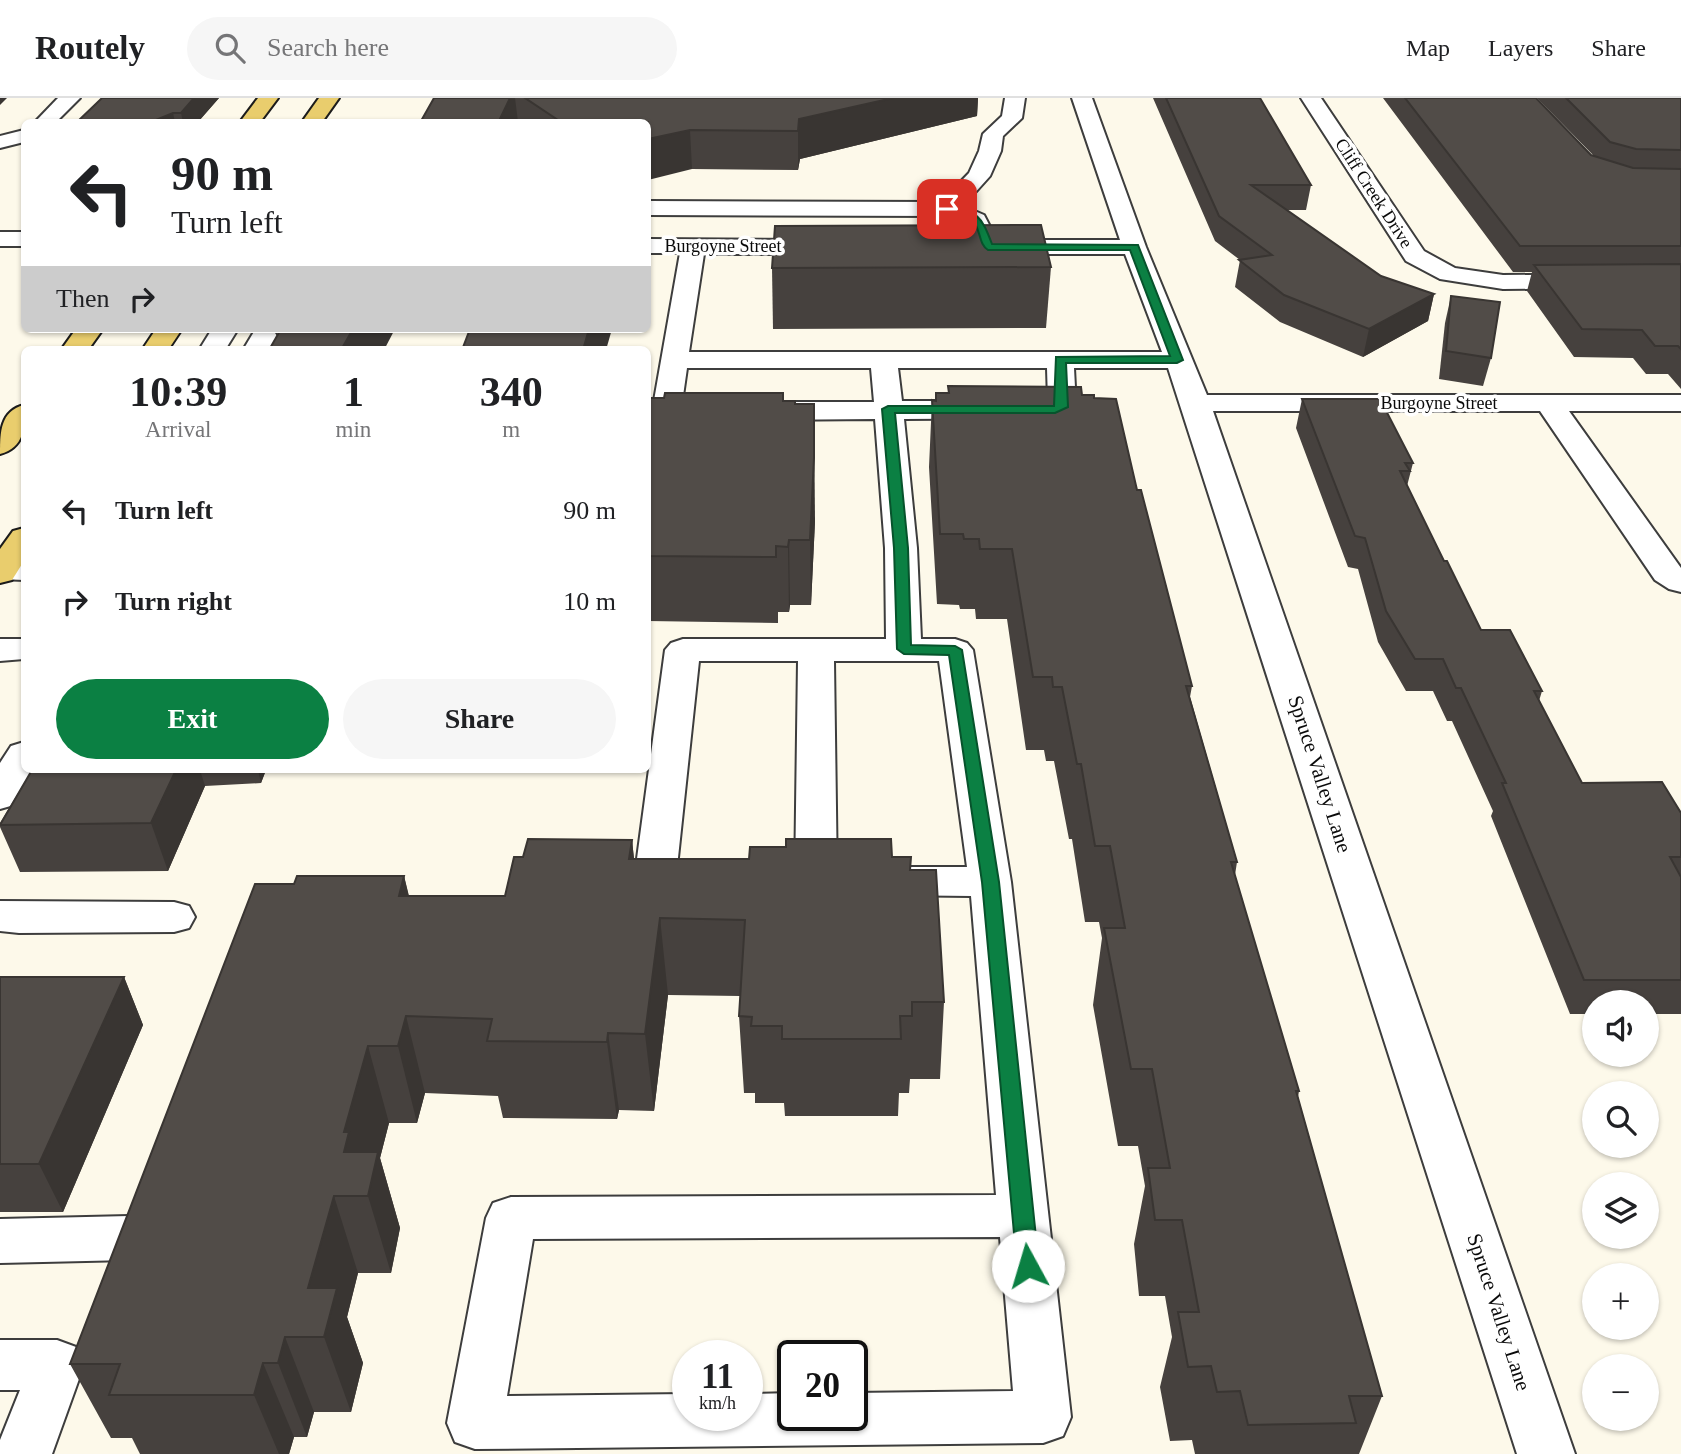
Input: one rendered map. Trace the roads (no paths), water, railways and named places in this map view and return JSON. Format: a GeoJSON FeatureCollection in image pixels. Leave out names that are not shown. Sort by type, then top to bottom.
{"type":"FeatureCollection","features":[{"type":"Feature","properties":{"kind":"main road"},"geometry":{"type":"LineString","coordinates":[[252,119],[268,98]]}},
{"type":"Feature","properties":{"kind":"main road"},"geometry":{"type":"LineString","coordinates":[[314,119],[329,98]]}},
{"type":"Feature","properties":{"kind":"main road"},"geometry":{"type":"LineString","coordinates":[[0,445],[21,418]]}},
{"type":"Feature","properties":{"kind":"main road"},"geometry":{"type":"LineString","coordinates":[[9,571],[21,545]]}},
{"type":"Feature","properties":{"kind":"street"},"geometry":{"type":"LineString","coordinates":[[48,119],[70,98]]}},
{"type":"Feature","properties":{"kind":"street"},"geometry":{"type":"LineString","coordinates":[[947,209],[979,176],[990,151],[993,134],[1012,118],[1015,98]]}},
{"type":"Feature","properties":{"kind":"street","name":"Spruce Valley Lane"},"geometry":{"type":"LineString","coordinates":[[1082,98],[1134,247],[1196,403],[1546,1454]]}},
{"type":"Feature","properties":{"kind":"street","name":"Cliff Creek Drive"},"geometry":{"type":"LineString","coordinates":[[1311,98],[1415,256],[1449,274],[1503,282],[1681,281]]}},
{"type":"Feature","properties":{"kind":"street"},"geometry":{"type":"LineString","coordinates":[[0,142],[21,137]]}},
{"type":"Feature","properties":{"kind":"street"},"geometry":{"type":"LineString","coordinates":[[651,208],[947,209],[966,213],[978,220],[988,247]]}},
{"type":"Feature","properties":{"kind":"street"},"geometry":{"type":"LineString","coordinates":[[0,239],[21,239]]}},
{"type":"Feature","properties":{"kind":"street","name":"Burgoyne Street"},"geometry":{"type":"LineString","coordinates":[[651,246],[841,247]]}},
{"type":"Feature","properties":{"kind":"street"},"geometry":{"type":"LineString","coordinates":[[693,246],[666,412],[1055,409],[1062,407],[1060,360]]}},
{"type":"Feature","properties":{"kind":"street"},"geometry":{"type":"LineString","coordinates":[[962,247],[1134,247]]}},
{"type":"Feature","properties":{"kind":"street"},"geometry":{"type":"LineString","coordinates":[[0,260],[21,260]]}},
{"type":"Feature","properties":{"kind":"street"},"geometry":{"type":"LineString","coordinates":[[674,360],[1177,360]]}},
{"type":"Feature","properties":{"kind":"street"},"geometry":{"type":"LineString","coordinates":[[884,360],[901,548],[904,649]]}},
{"type":"Feature","properties":{"kind":"street"},"geometry":{"type":"LineString","coordinates":[[1548,402],[1667,573],[1681,582]]}},
{"type":"Feature","properties":{"kind":"street","name":"Burgoyne Street"},"geometry":{"type":"LineString","coordinates":[[1196,403],[1681,403]]}},
{"type":"Feature","properties":{"kind":"street"},"geometry":{"type":"LineString","coordinates":[[0,650],[21,649]]}},
{"type":"Feature","properties":{"kind":"street"},"geometry":{"type":"LineString","coordinates":[[722,881],[655,881],[683,649],[955,650],[990,882],[1043,1417],[475,1423],[511,1218],[1023,1216]]}},
{"type":"Feature","properties":{"kind":"street"},"geometry":{"type":"LineString","coordinates":[[816,649],[816,881]]}},
{"type":"Feature","properties":{"kind":"street"},"geometry":{"type":"LineString","coordinates":[[0,796],[21,759]]}},
{"type":"Feature","properties":{"kind":"street"},"geometry":{"type":"LineString","coordinates":[[776,881],[990,882]]}},
{"type":"Feature","properties":{"kind":"street"},"geometry":{"type":"LineString","coordinates":[[0,916],[174,917]]}},
{"type":"Feature","properties":{"kind":"street"},"geometry":{"type":"LineString","coordinates":[[0,1241],[129,1238]]}},
{"type":"Feature","properties":{"kind":"street"},"geometry":{"type":"LineString","coordinates":[[0,1365],[57,1365],[23,1454]]}}]}
